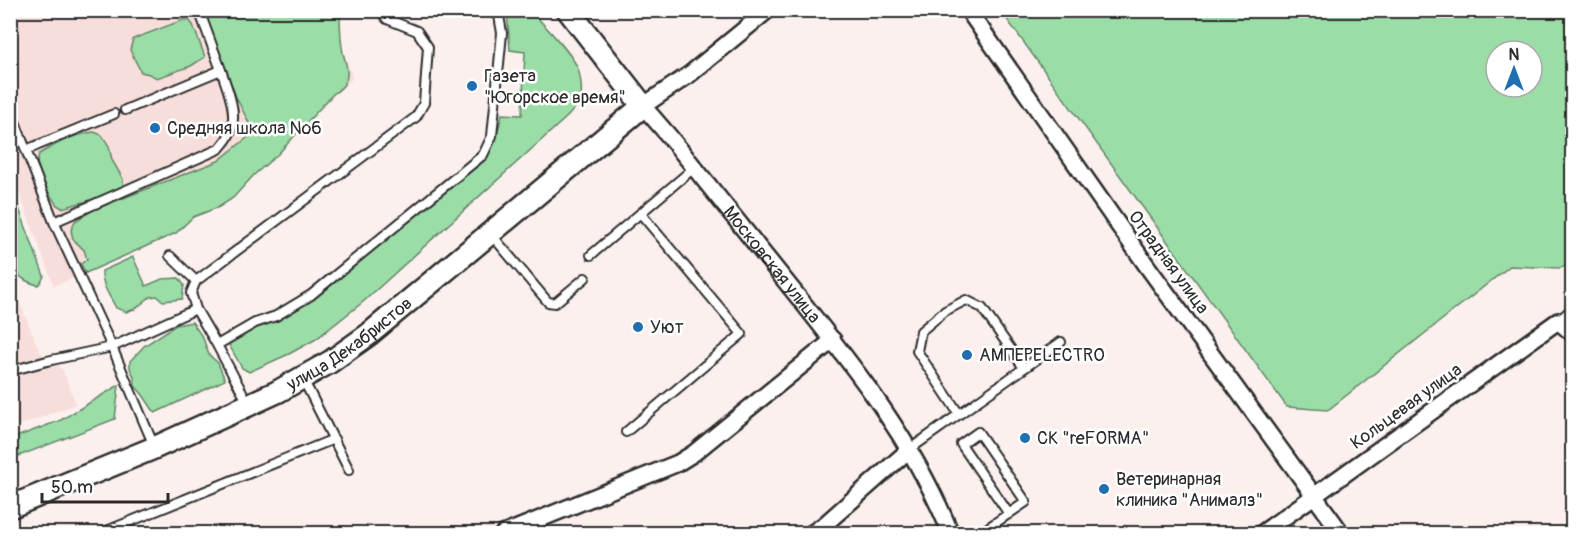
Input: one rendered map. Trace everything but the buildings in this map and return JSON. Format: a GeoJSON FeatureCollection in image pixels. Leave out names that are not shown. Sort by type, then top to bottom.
{"type":"FeatureCollection","features":[{"type":"Feature","properties":{"kind":"main road","name":"Московская улица"},"geometry":{"type":"LineString","coordinates":[[568,10],[642,106]]}},
{"type":"Feature","properties":{"kind":"main road","name":"улица Декабристов"},"geometry":{"type":"LineString","coordinates":[[10,507],[154,448],[249,405],[330,362],[368,335],[642,106]]}},
{"type":"Feature","properties":{"kind":"street"},"geometry":{"type":"LineString","coordinates":[[642,106],[690,74],[768,10]]}},
{"type":"Feature","properties":{"kind":"street","name":"Отрадная улица"},"geometry":{"type":"LineString","coordinates":[[968,10],[1147,266],[1342,534]]}},
{"type":"Feature","properties":{"kind":"street","name":"Московская улица"},"geometry":{"type":"LineString","coordinates":[[642,106],[695,167],[833,340],[882,406],[927,480],[951,534]]}},
{"type":"Feature","properties":{"kind":"street"},"geometry":{"type":"LineString","coordinates":[[1558,321],[1572,333]]}},
{"type":"Feature","properties":{"kind":"street","name":"Кольцевая улица"},"geometry":{"type":"LineString","coordinates":[[1261,534],[1558,321]]}},
{"type":"Feature","properties":{"kind":"street"},"geometry":{"type":"LineString","coordinates":[[503,534],[678,463],[694,453],[833,340]]}},
{"type":"Feature","properties":{"kind":"street"},"geometry":{"type":"LineString","coordinates":[[812,534],[910,449]]}},
{"type":"Feature","properties":{"kind":"lane"},"geometry":{"type":"LineString","coordinates":[[54,222],[219,149],[230,135],[234,118],[230,99],[199,10]]}},
{"type":"Feature","properties":{"kind":"lane"},"geometry":{"type":"LineString","coordinates":[[249,405],[196,309],[191,293],[196,281],[416,117],[424,103],[428,47],[417,31],[387,19],[380,10]]}},
{"type":"Feature","properties":{"kind":"lane"},"geometry":{"type":"LineString","coordinates":[[217,345],[255,323],[276,316],[311,295],[483,155],[492,136],[502,33],[498,10]]}},
{"type":"Feature","properties":{"kind":"lane"},"geometry":{"type":"LineString","coordinates":[[125,110],[221,70]]}},
{"type":"Feature","properties":{"kind":"lane"},"geometry":{"type":"LineString","coordinates":[[10,109],[54,222],[112,347],[154,448]]}},
{"type":"Feature","properties":{"kind":"lane"},"geometry":{"type":"LineString","coordinates":[[26,150],[114,114]]}},
{"type":"Feature","properties":{"kind":"lane"},"geometry":{"type":"LineString","coordinates":[[591,255],[695,167]]}},
{"type":"Feature","properties":{"kind":"lane"},"geometry":{"type":"LineString","coordinates":[[626,432],[742,334],[641,214]]}},
{"type":"Feature","properties":{"kind":"lane"},"geometry":{"type":"LineString","coordinates":[[490,233],[548,302],[555,303],[585,278]]}},
{"type":"Feature","properties":{"kind":"lane"},"geometry":{"type":"LineString","coordinates":[[171,256],[196,281]]}},
{"type":"Feature","properties":{"kind":"lane"},"geometry":{"type":"LineString","coordinates":[[959,414],[917,351],[921,332],[945,311],[966,300],[982,308],[1024,368]]}},
{"type":"Feature","properties":{"kind":"lane"},"geometry":{"type":"LineString","coordinates":[[10,371],[112,347],[196,309]]}},
{"type":"Feature","properties":{"kind":"lane"},"geometry":{"type":"LineString","coordinates":[[1558,321],[1572,309]]}},
{"type":"Feature","properties":{"kind":"lane"},"geometry":{"type":"LineString","coordinates":[[910,449],[1060,342]]}},
{"type":"Feature","properties":{"kind":"lane"},"geometry":{"type":"LineString","coordinates":[[302,378],[349,470]]}},
{"type":"Feature","properties":{"kind":"lane"},"geometry":{"type":"LineString","coordinates":[[980,534],[1009,514],[1026,502],[978,432],[961,444],[1009,514]]}},
{"type":"Feature","properties":{"kind":"lane"},"geometry":{"type":"LineString","coordinates":[[99,534],[334,440]]}},
{"type":"Feature","properties":{"kind":"shaded area","name":"Средняя школа №6"},"geometry":{"type":"Polygon","coordinates":[[[11,11],[329,11],[353,78],[272,155],[218,198],[79,276],[54,286],[11,172],[11,11]]]}},
{"type":"Feature","properties":{"kind":"shaded area"},"geometry":{"type":"Polygon","coordinates":[[[10,278],[40,352],[63,370],[76,404],[11,429],[10,278]]]}},
{"type":"Feature","properties":{"kind":"green space"},"geometry":{"type":"Polygon","coordinates":[[[204,11],[340,11],[341,42],[347,70],[345,82],[278,154],[233,198],[219,207],[193,217],[176,233],[79,276],[85,272],[81,264],[87,259],[84,250],[73,239],[71,230],[75,221],[93,210],[218,161],[252,134],[204,11]]]}},
{"type":"Feature","properties":{"kind":"green space"},"geometry":{"type":"Polygon","coordinates":[[[507,11],[531,11],[570,55],[581,80],[581,97],[577,105],[568,116],[363,302],[316,339],[249,372],[242,368],[228,343],[254,326],[315,294],[491,147],[496,139],[502,114],[522,115],[525,52],[510,50],[507,11]]]}},
{"type":"Feature","properties":{"kind":"green space"},"geometry":{"type":"Polygon","coordinates":[[[1001,11],[1572,11],[1572,264],[1560,268],[1510,266],[1328,410],[1287,407],[1001,11]]]}},
{"type":"Feature","properties":{"kind":"green space"},"geometry":{"type":"Polygon","coordinates":[[[183,20],[189,20],[193,25],[205,57],[191,66],[157,78],[141,72],[130,50],[133,39],[183,20]]]}},
{"type":"Feature","properties":{"kind":"green space"},"geometry":{"type":"Polygon","coordinates":[[[94,132],[102,135],[109,146],[112,160],[123,179],[123,186],[91,200],[62,208],[50,195],[43,180],[37,163],[39,154],[72,137],[94,132]]]}},
{"type":"Feature","properties":{"kind":"green space"},"geometry":{"type":"Polygon","coordinates":[[[11,187],[44,276],[38,285],[21,278],[11,256],[11,187]]]}},
{"type":"Feature","properties":{"kind":"green space"},"geometry":{"type":"Polygon","coordinates":[[[133,257],[146,286],[162,279],[179,278],[184,285],[182,299],[163,301],[157,296],[150,297],[135,309],[126,312],[116,308],[104,286],[102,271],[133,257]]]}},
{"type":"Feature","properties":{"kind":"green space"},"geometry":{"type":"Polygon","coordinates":[[[192,322],[203,338],[209,355],[218,363],[225,380],[155,413],[135,386],[130,361],[144,346],[176,325],[192,322]]]}},
{"type":"Feature","properties":{"kind":"green space"},"geometry":{"type":"Polygon","coordinates":[[[119,385],[115,419],[11,459],[11,439],[61,420],[119,385]]]}},
{"type":"Feature","properties":{"kind":"place","name":"Газета \"Югорское время\""},"geometry":{"type":"Point","coordinates":[472,86]}},
{"type":"Feature","properties":{"kind":"place","name":"Средняя школа №6"},"geometry":{"type":"Point","coordinates":[155,128]}},
{"type":"Feature","properties":{"kind":"place","name":"Уют"},"geometry":{"type":"Point","coordinates":[638,327]}},
{"type":"Feature","properties":{"kind":"place","name":"АМПЕРELECTRO"},"geometry":{"type":"Point","coordinates":[967,355]}},
{"type":"Feature","properties":{"kind":"place","name":"СК \"reFORMA\""},"geometry":{"type":"Point","coordinates":[1025,438]}},
{"type":"Feature","properties":{"kind":"place","name":"Ветеринарная клиника \"Анималз\""},"geometry":{"type":"Point","coordinates":[1104,489]}}]}
